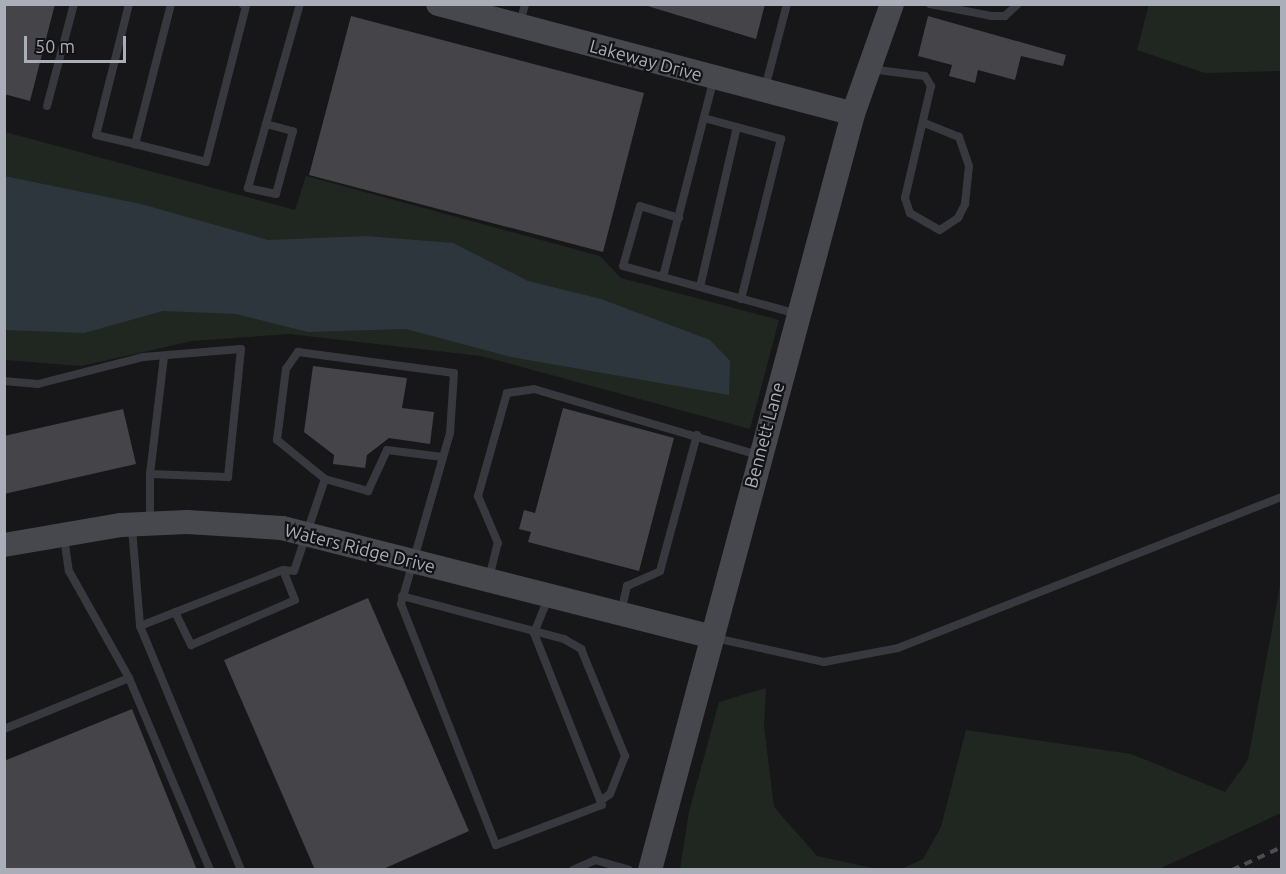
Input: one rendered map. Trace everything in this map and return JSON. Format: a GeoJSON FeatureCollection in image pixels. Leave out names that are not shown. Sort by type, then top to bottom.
{"type":"FeatureCollection","features":[{"type":"Feature","properties":{"kind":"street","name":"Lakeway Drive"},"geometry":{"type":"LineString","coordinates":[[438,4],[522,15],[714,78],[853,114]]}},
{"type":"Feature","properties":{"kind":"street","name":"Bennett Lane"},"geometry":{"type":"LineString","coordinates":[[650,870],[709,636],[853,114],[892,4]]}},
{"type":"Feature","properties":{"kind":"street","name":"Waters Ridge Drive"},"geometry":{"type":"LineString","coordinates":[[4,545],[63,531],[141,524],[234,524],[309,535],[709,636]]}},
{"type":"Feature","properties":{"kind":"lane"},"geometry":{"type":"LineString","coordinates":[[47,106],[74,4]]}},
{"type":"Feature","properties":{"kind":"lane"},"geometry":{"type":"LineString","coordinates":[[129,4],[96,135],[206,162],[246,6],[242,4]]}},
{"type":"Feature","properties":{"kind":"lane"},"geometry":{"type":"LineString","coordinates":[[135,144],[171,4]]}},
{"type":"Feature","properties":{"kind":"lane"},"geometry":{"type":"LineString","coordinates":[[266,124],[293,131],[276,194],[248,188],[266,124],[300,4]]}},
{"type":"Feature","properties":{"kind":"lane"},"geometry":{"type":"LineString","coordinates":[[765,91],[788,4]]}},
{"type":"Feature","properties":{"kind":"lane"},"geometry":{"type":"LineString","coordinates":[[930,4],[991,16],[1005,16],[1018,4]]}},
{"type":"Feature","properties":{"kind":"lane"},"geometry":{"type":"LineString","coordinates":[[870,69],[925,76],[931,86],[924,123],[907,174],[905,198],[910,213],[940,230],[958,218],[965,204],[969,166],[958,137],[924,123]]}},
{"type":"Feature","properties":{"kind":"lane"},"geometry":{"type":"LineString","coordinates":[[663,277],[714,78]]}},
{"type":"Feature","properties":{"kind":"lane"},"geometry":{"type":"LineString","coordinates":[[704,118],[781,139],[741,299]]}},
{"type":"Feature","properties":{"kind":"lane"},"geometry":{"type":"LineString","coordinates":[[700,287],[737,127]]}},
{"type":"Feature","properties":{"kind":"lane"},"geometry":{"type":"LineString","coordinates":[[679,218],[640,206],[623,266],[798,314]]}},
{"type":"Feature","properties":{"kind":"lane"},"geometry":{"type":"LineString","coordinates":[[4,381],[38,384],[164,356],[241,349],[228,477],[150,474]]}},
{"type":"Feature","properties":{"kind":"lane"},"geometry":{"type":"LineString","coordinates":[[402,596],[534,633],[581,649],[625,756],[610,794],[600,801],[496,845],[402,596],[443,457],[454,373],[298,352],[286,369],[277,440],[325,479],[368,491],[387,450],[443,457]]}},
{"type":"Feature","properties":{"kind":"lane"},"geometry":{"type":"LineString","coordinates":[[164,356],[150,474],[141,524],[140,626],[242,870]]}},
{"type":"Feature","properties":{"kind":"lane"},"geometry":{"type":"LineString","coordinates":[[488,580],[498,543],[478,496],[507,393],[534,389],[759,455]]}},
{"type":"Feature","properties":{"kind":"lane"},"geometry":{"type":"LineString","coordinates":[[620,614],[627,586],[660,571],[697,435]]}},
{"type":"Feature","properties":{"kind":"lane"},"geometry":{"type":"LineString","coordinates":[[140,626],[283,570],[294,571],[309,535],[325,479]]}},
{"type":"Feature","properties":{"kind":"lane"},"geometry":{"type":"LineString","coordinates":[[709,636],[824,662],[898,648],[1281,497]]}},
{"type":"Feature","properties":{"kind":"lane"},"geometry":{"type":"LineString","coordinates":[[63,531],[69,571],[129,678],[210,870]]}},
{"type":"Feature","properties":{"kind":"lane"},"geometry":{"type":"LineString","coordinates":[[175,612],[190,645],[295,600],[283,570]]}},
{"type":"Feature","properties":{"kind":"lane"},"geometry":{"type":"LineString","coordinates":[[549,596],[534,633],[600,801]]}},
{"type":"Feature","properties":{"kind":"lane"},"geometry":{"type":"LineString","coordinates":[[4,729],[129,678]]}},
{"type":"Feature","properties":{"kind":"lane"},"geometry":{"type":"LineString","coordinates":[[573,870],[595,860],[629,870]]}},
{"type":"Feature","properties":{"kind":"shaded area"},"geometry":{"type":"Polygon","coordinates":[[[1149,4],[1281,5],[1281,71],[1205,73],[1137,50],[1149,4]]]}},
{"type":"Feature","properties":{"kind":"shaded area"},"geometry":{"type":"Polygon","coordinates":[[[5,132],[295,210],[306,176],[600,256],[621,278],[779,320],[750,429],[481,356],[289,334],[192,341],[81,366],[5,360],[5,132]]]}},
{"type":"Feature","properties":{"kind":"shaded area"},"geometry":{"type":"Polygon","coordinates":[[[4,176],[141,204],[268,240],[366,236],[453,243],[528,281],[601,299],[710,340],[730,361],[729,395],[511,357],[406,329],[308,332],[236,314],[163,311],[84,333],[5,330],[4,176]]]}},
{"type":"Feature","properties":{"kind":"shaded area"},"geometry":{"type":"Polygon","coordinates":[[[1281,580],[1281,813],[1159,869],[901,869],[923,859],[941,827],[966,730],[1131,754],[1225,792],[1248,760],[1281,580]]]}},
{"type":"Feature","properties":{"kind":"shaded area"},"geometry":{"type":"Polygon","coordinates":[[[766,688],[764,726],[774,807],[817,856],[877,869],[680,869],[689,812],[719,702],[766,688]]]}},
{"type":"Feature","properties":{"kind":"building"},"geometry":{"type":"Polygon","coordinates":[[[4,4],[55,4],[30,101],[4,94],[4,4]]]}},
{"type":"Feature","properties":{"kind":"building"},"geometry":{"type":"Polygon","coordinates":[[[641,4],[765,4],[756,39],[641,4]]]}},
{"type":"Feature","properties":{"kind":"building"},"geometry":{"type":"Polygon","coordinates":[[[351,16],[644,93],[603,252],[309,175],[351,16]]]}},
{"type":"Feature","properties":{"kind":"building"},"geometry":{"type":"Polygon","coordinates":[[[928,16],[1066,55],[1063,66],[1021,56],[1015,80],[978,70],[975,83],[949,76],[952,65],[918,56],[928,16]]]}},
{"type":"Feature","properties":{"kind":"building"},"geometry":{"type":"Polygon","coordinates":[[[313,366],[407,378],[402,408],[434,412],[430,444],[389,438],[367,455],[365,468],[333,464],[334,455],[304,432],[313,366]]]}},
{"type":"Feature","properties":{"kind":"building"},"geometry":{"type":"Polygon","coordinates":[[[563,408],[674,438],[639,571],[528,542],[531,532],[519,529],[524,510],[535,513],[563,408]]]}},
{"type":"Feature","properties":{"kind":"building"},"geometry":{"type":"Polygon","coordinates":[[[123,409],[136,464],[4,494],[4,436],[123,409]]]}},
{"type":"Feature","properties":{"kind":"building"},"geometry":{"type":"Polygon","coordinates":[[[368,598],[469,831],[381,870],[315,870],[224,660],[368,598]]]}},
{"type":"Feature","properties":{"kind":"building"},"geometry":{"type":"Polygon","coordinates":[[[132,709],[197,870],[4,870],[4,761],[132,709]]]}},
{"type":"Feature","properties":{"kind":"railway"},"geometry":{"type":"LineString","coordinates":[[1232,870],[1282,847]]}}]}
